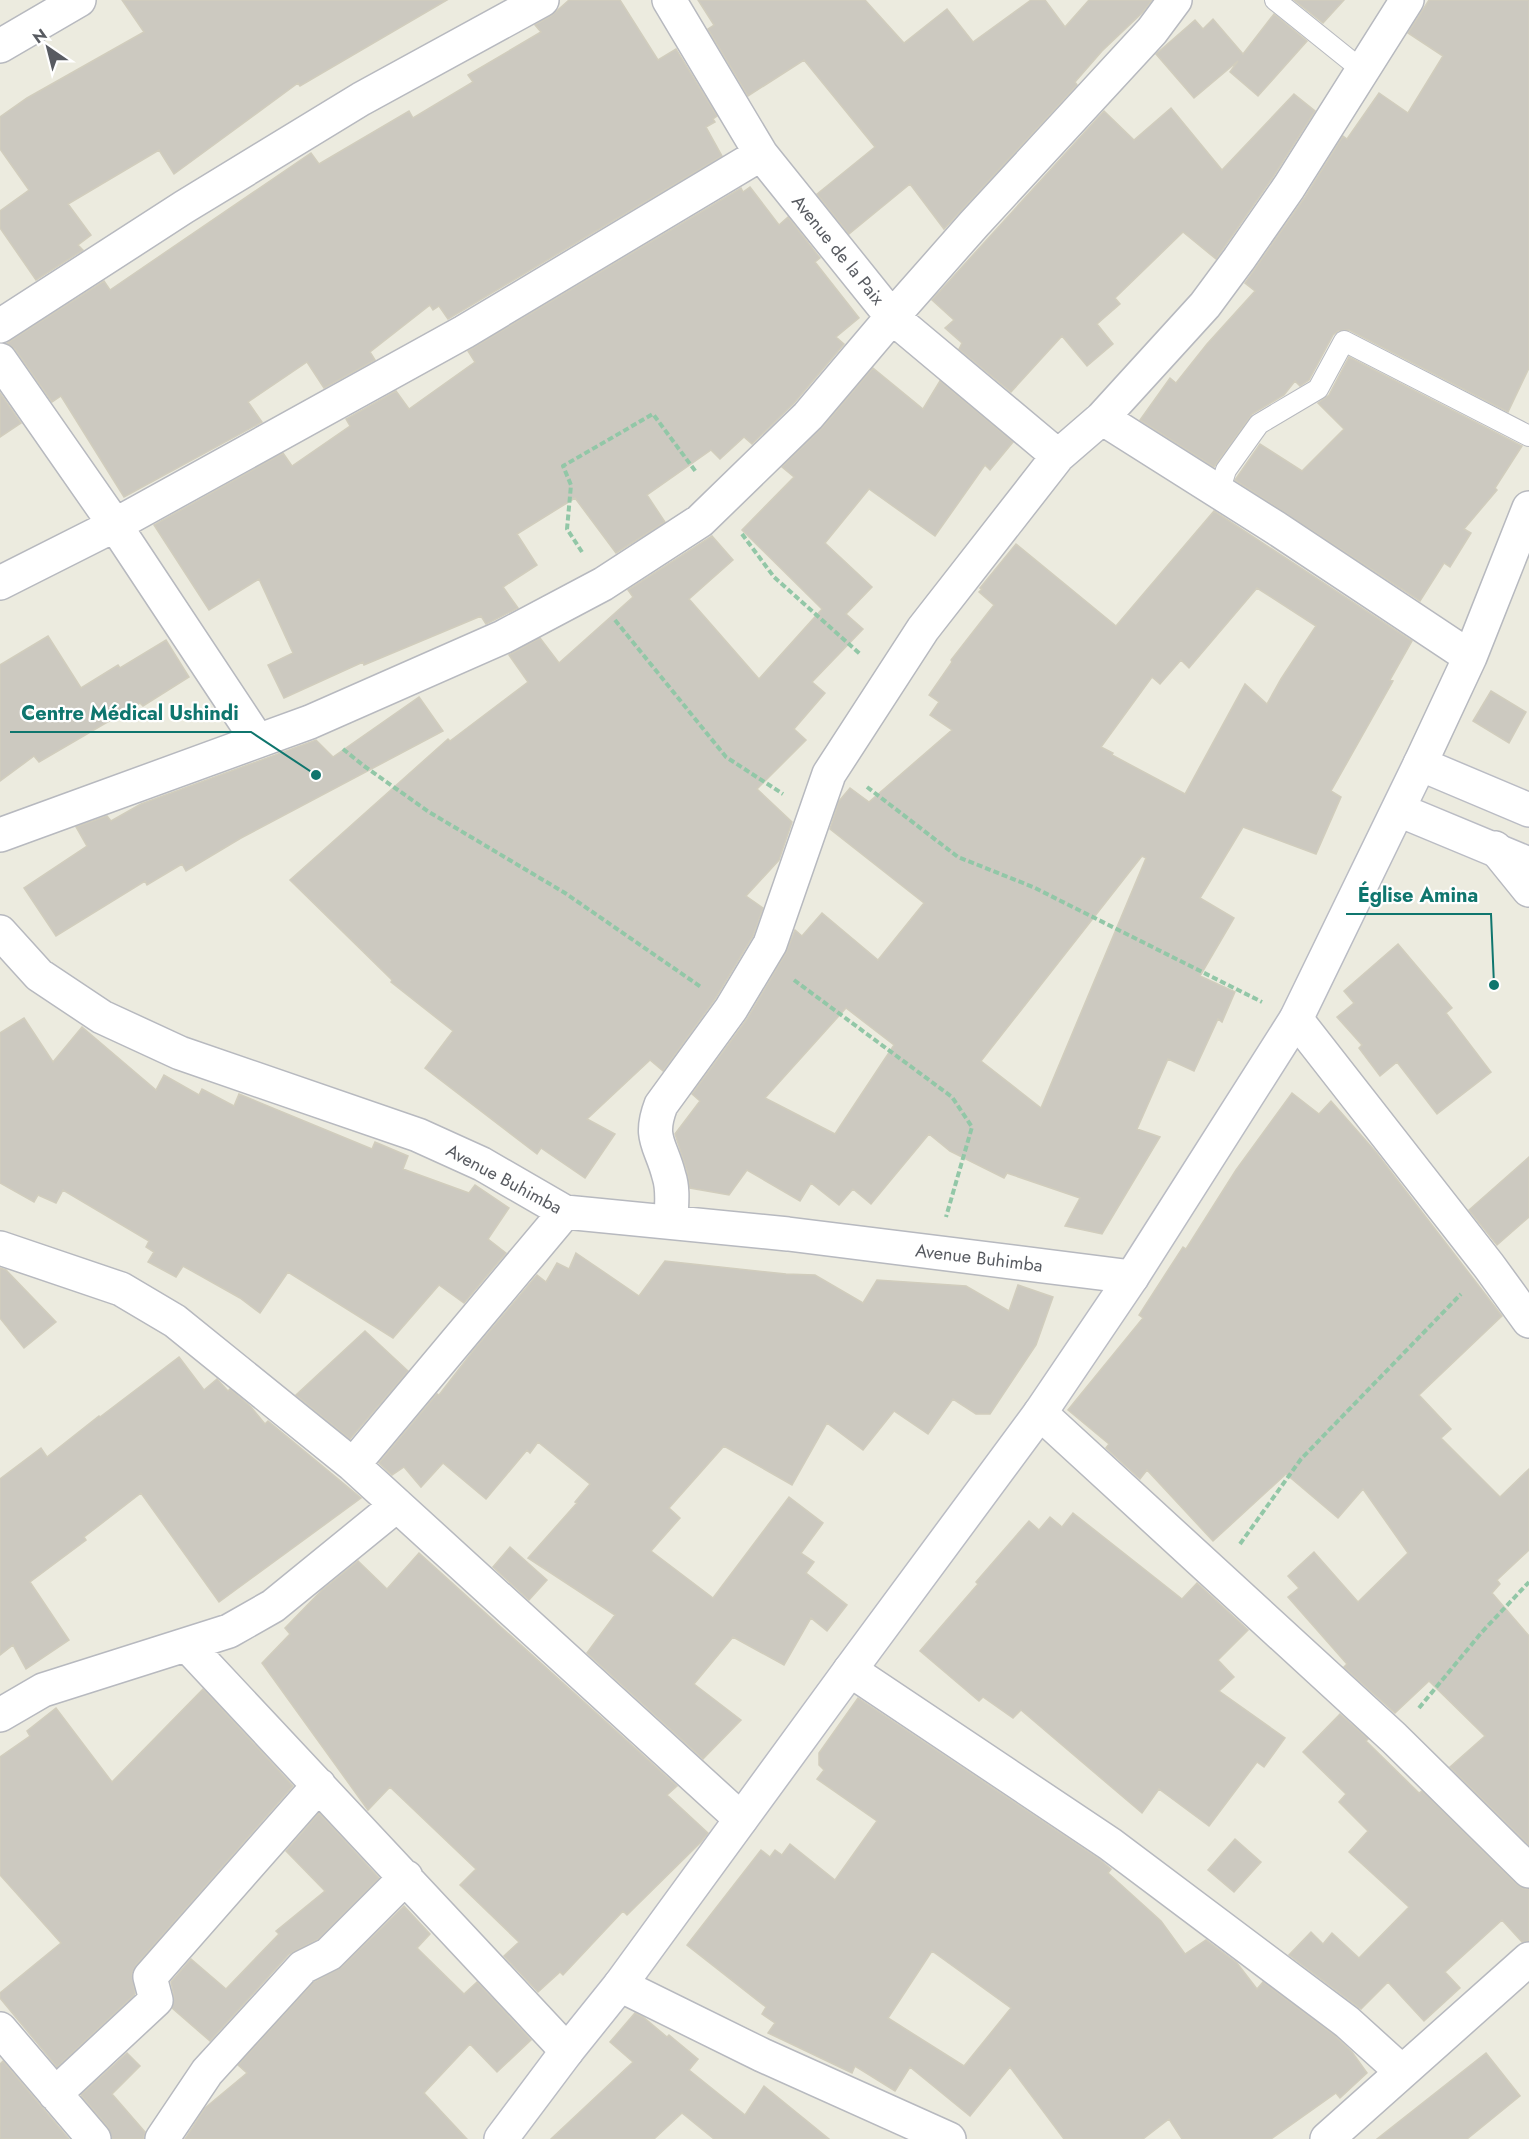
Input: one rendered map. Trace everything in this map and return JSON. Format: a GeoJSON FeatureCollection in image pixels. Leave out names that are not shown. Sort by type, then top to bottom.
{"type":"FeatureCollection","features":[{"type":"Feature","properties":{"kind":"street"},"geometry":{"type":"LineString","coordinates":[[0,46],[79,0]]}},
{"type":"Feature","properties":{"kind":"street"},"geometry":{"type":"LineString","coordinates":[[0,326],[184,207],[361,99],[542,0]]}},
{"type":"Feature","properties":{"kind":"street","name":"Avenue de la Paix"},"geometry":{"type":"LineString","coordinates":[[669,0],[761,154],[892,317],[1058,456]]}},
{"type":"Feature","properties":{"kind":"street"},"geometry":{"type":"LineString","coordinates":[[0,836],[310,722],[503,637],[603,584],[700,521],[808,416],[974,224],[1152,31],[1175,0]]}},
{"type":"Feature","properties":{"kind":"street"},"geometry":{"type":"LineString","coordinates":[[671,1222],[672,1189],[654,1133],[655,1120],[661,1105],[731,1009],[770,944],[829,774],[923,629],[1058,456],[1102,418],[1205,305],[1288,187],[1407,0]]}},
{"type":"Feature","properties":{"kind":"street"},"geometry":{"type":"LineString","coordinates":[[0,583],[115,525],[454,338],[761,154]]}},
{"type":"Feature","properties":{"kind":"street"},"geometry":{"type":"LineString","coordinates":[[0,360],[115,525],[258,741]]}},
{"type":"Feature","properties":{"kind":"street"},"geometry":{"type":"LineString","coordinates":[[1102,418],[1470,657]]}},
{"type":"Feature","properties":{"kind":"street"},"geometry":{"type":"LineString","coordinates":[[501,2139],[620,1985],[1040,1413],[1132,1277],[1296,1019],[1399,810],[1470,657],[1528,514]]}},
{"type":"Feature","properties":{"kind":"street"},"geometry":{"type":"LineString","coordinates":[[1420,764],[1529,810]]}},
{"type":"Feature","properties":{"kind":"street"},"geometry":{"type":"LineString","coordinates":[[1399,810],[1529,864]]}},
{"type":"Feature","properties":{"kind":"street"},"geometry":{"type":"LineString","coordinates":[[1495,848],[1529,890]]}},
{"type":"Feature","properties":{"kind":"street","name":"Avenue Buhimba"},"geometry":{"type":"LineString","coordinates":[[0,932],[39,975],[102,1017],[180,1053],[418,1135],[482,1164],[565,1212],[671,1222],[1132,1277]]}},
{"type":"Feature","properties":{"kind":"street"},"geometry":{"type":"LineString","coordinates":[[1296,1019],[1489,1266],[1529,1321]]}},
{"type":"Feature","properties":{"kind":"street"},"geometry":{"type":"LineString","coordinates":[[353,1465],[565,1212]]}},
{"type":"Feature","properties":{"kind":"street"},"geometry":{"type":"LineString","coordinates":[[0,1248],[121,1288],[175,1321],[353,1465],[741,1819]]}},
{"type":"Feature","properties":{"kind":"street"},"geometry":{"type":"LineString","coordinates":[[1040,1413],[1394,1738],[1529,1871]]}},
{"type":"Feature","properties":{"kind":"street"},"geometry":{"type":"LineString","coordinates":[[0,1715],[43,1690],[229,1631],[273,1606],[397,1505]]}},
{"type":"Feature","properties":{"kind":"street"},"geometry":{"type":"LineString","coordinates":[[187,1645],[406,1876],[567,2051]]}},
{"type":"Feature","properties":{"kind":"street"},"geometry":{"type":"LineString","coordinates":[[850,1670],[1110,1844],[1347,2022],[1401,2071]]}},
{"type":"Feature","properties":{"kind":"street"},"geometry":{"type":"LineString","coordinates":[[55,2094],[156,2000],[150,1977],[319,1785]]}},
{"type":"Feature","properties":{"kind":"street"},"geometry":{"type":"LineString","coordinates":[[162,2139],[207,2072],[303,1967],[329,1954],[406,1876]]}},
{"type":"Feature","properties":{"kind":"street"},"geometry":{"type":"LineString","coordinates":[[1327,2139],[1529,1959]]}},
{"type":"Feature","properties":{"kind":"street"},"geometry":{"type":"LineString","coordinates":[[620,1985],[762,2055],[948,2139]]}},
{"type":"Feature","properties":{"kind":"street"},"geometry":{"type":"LineString","coordinates":[[0,2029],[94,2139]]}},
{"type":"Feature","properties":{"kind":"lane"},"geometry":{"type":"LineString","coordinates":[[1275,0],[1362,70]]}},
{"type":"Feature","properties":{"kind":"lane"},"geometry":{"type":"LineString","coordinates":[[1219,492],[1226,470],[1259,424],[1318,389],[1344,341],[1529,436]]}},
{"type":"Feature","properties":{"kind":"path"},"geometry":{"type":"LineString","coordinates":[[815,814],[726,757],[612,616],[603,584],[567,529],[571,485],[563,466],[653,414],[774,577],[889,681]]}},
{"type":"Feature","properties":{"kind":"path"},"geometry":{"type":"LineString","coordinates":[[310,722],[364,766],[429,812],[565,893],[731,1009]]}},
{"type":"Feature","properties":{"kind":"path"},"geometry":{"type":"LineString","coordinates":[[836,763],[958,857],[1033,887],[1296,1019]]}},
{"type":"Feature","properties":{"kind":"path"},"geometry":{"type":"LineString","coordinates":[[763,956],[952,1097],[972,1127],[936,1253]]}},
{"type":"Feature","properties":{"kind":"path"},"geometry":{"type":"LineString","coordinates":[[1217,1576],[1300,1459],[1489,1266]]}},
{"type":"Feature","properties":{"kind":"path"},"geometry":{"type":"LineString","coordinates":[[1394,1738],[1482,1632],[1529,1582]]}},
{"type":"Feature","properties":{"kind":"building"},"geometry":{"type":"Polygon","coordinates":[[[122,0],[447,0],[300,86],[298,83],[174,174],[159,150],[68,204],[91,235],[78,245],[83,250],[36,280],[0,228],[0,211],[29,190],[0,149],[0,117],[27,98],[144,32],[122,0]]]}},
{"type":"Feature","properties":{"kind":"building"},"geometry":{"type":"Polygon","coordinates":[[[569,0],[620,0],[658,60],[676,49],[717,116],[713,119],[715,122],[706,127],[722,156],[448,319],[439,306],[433,310],[430,305],[370,352],[375,360],[324,388],[307,362],[248,402],[262,422],[124,497],[61,396],[52,402],[15,349],[7,343],[104,281],[110,290],[311,153],[319,164],[409,111],[413,118],[473,82],[468,75],[541,32],[535,25],[551,16],[569,0]]]}},
{"type":"Feature","properties":{"kind":"building"},"geometry":{"type":"Polygon","coordinates":[[[698,0],[865,0],[904,43],[947,9],[973,42],[1031,0],[1045,0],[1065,27],[1089,0],[1152,0],[1142,13],[1102,51],[1075,82],[1077,85],[944,229],[910,184],[849,234],[817,194],[875,147],[804,60],[748,96],[708,29],[714,25],[698,0]]]}},
{"type":"Feature","properties":{"kind":"building"},"geometry":{"type":"Polygon","coordinates":[[[1294,0],[1344,0],[1323,23],[1294,0]]]}},
{"type":"Feature","properties":{"kind":"building"},"geometry":{"type":"Polygon","coordinates":[[[1429,0],[1529,0],[1529,368],[1508,412],[1349,330],[1338,331],[1333,335],[1309,380],[1300,386],[1295,381],[1284,395],[1252,414],[1214,467],[1140,420],[1170,378],[1176,383],[1207,344],[1255,291],[1245,283],[1305,197],[1343,136],[1347,139],[1379,93],[1408,113],[1443,56],[1408,33],[1429,0]]]}},
{"type":"Feature","properties":{"kind":"building"},"geometry":{"type":"Polygon","coordinates":[[[1274,14],[1307,41],[1258,96],[1230,72],[1238,61],[1194,98],[1156,54],[1195,20],[1203,29],[1213,19],[1243,54],[1274,14]]]}},
{"type":"Feature","properties":{"kind":"building"},"geometry":{"type":"Polygon","coordinates":[[[1294,94],[1315,111],[1216,259],[1183,232],[1115,298],[1120,304],[1097,324],[1113,344],[1087,366],[1062,336],[1011,392],[959,349],[962,343],[945,328],[954,320],[932,300],[1104,111],[1134,140],[1171,108],[1222,170],[1294,94]]]}},
{"type":"Feature","properties":{"kind":"building"},"geometry":{"type":"Polygon","coordinates":[[[750,187],[779,225],[788,217],[820,258],[815,262],[859,318],[836,337],[844,344],[794,403],[752,444],[744,437],[720,459],[711,450],[647,495],[665,522],[616,553],[575,498],[517,534],[537,565],[503,587],[518,608],[486,624],[481,616],[364,665],[363,662],[284,698],[268,665],[293,653],[259,579],[209,610],[154,525],[283,453],[292,466],[350,426],[346,419],[396,391],[409,409],[475,362],[468,351],[741,188],[743,192],[750,187]]]}},
{"type":"Feature","properties":{"kind":"building"},"geometry":{"type":"Polygon","coordinates":[[[1349,357],[1522,446],[1495,488],[1497,490],[1464,529],[1471,533],[1450,567],[1444,563],[1420,601],[1235,480],[1260,444],[1302,471],[1344,429],[1318,403],[1329,395],[1349,357]]]}},
{"type":"Feature","properties":{"kind":"building"},"geometry":{"type":"Polygon","coordinates":[[[873,368],[923,409],[940,381],[1013,442],[990,470],[985,465],[935,536],[869,489],[825,543],[872,587],[846,614],[863,629],[812,682],[825,693],[794,729],[806,740],[757,789],[792,822],[779,860],[746,896],[763,908],[753,936],[715,999],[663,1071],[650,1060],[587,1119],[615,1134],[585,1178],[541,1148],[537,1154],[425,1068],[453,1031],[391,982],[392,980],[290,880],[448,739],[450,741],[528,682],[509,655],[540,638],[559,663],[633,597],[628,590],[712,536],[733,560],[689,599],[759,679],[822,609],[742,530],[794,477],[782,467],[822,428],[873,368]]]}},
{"type":"Feature","properties":{"kind":"building"},"geometry":{"type":"Polygon","coordinates":[[[0,393],[21,423],[0,437],[0,393]]]}},
{"type":"Feature","properties":{"kind":"building"},"geometry":{"type":"Polygon","coordinates":[[[1214,511],[1412,641],[1390,680],[1393,681],[1331,791],[1341,797],[1316,854],[1243,827],[1200,898],[1234,918],[1200,976],[1235,992],[1222,1022],[1218,1019],[1194,1071],[1168,1059],[1137,1129],[1160,1137],[1102,1234],[1065,1226],[1080,1198],[1007,1173],[1004,1178],[950,1151],[929,1134],[871,1204],[853,1189],[839,1205],[811,1183],[800,1201],[747,1170],[729,1195],[690,1188],[675,1134],[700,1101],[692,1094],[747,1019],[786,953],[795,930],[802,936],[822,913],[878,960],[924,903],[830,829],[839,801],[850,788],[869,802],[952,730],[930,715],[939,702],[929,695],[952,662],[951,660],[994,605],[979,592],[982,589],[980,588],[1016,544],[1116,626],[1214,511]],[[1257,588],[1189,668],[1181,660],[1160,684],[1152,677],[1101,747],[1185,794],[1245,684],[1267,704],[1316,626],[1257,588]],[[1142,856],[981,1061],[1041,1108],[1146,858],[1142,856]],[[846,1008],[765,1098],[835,1134],[894,1045],[846,1008]]]}},
{"type":"Feature","properties":{"kind":"building"},"geometry":{"type":"Polygon","coordinates":[[[48,636],[81,688],[118,665],[120,668],[166,640],[189,677],[143,706],[140,703],[39,762],[34,756],[0,781],[0,665],[48,636]]]}},
{"type":"Feature","properties":{"kind":"building"},"geometry":{"type":"Polygon","coordinates":[[[1491,691],[1526,712],[1509,743],[1473,721],[1491,691]]]}},
{"type":"Feature","properties":{"kind":"building"},"geometry":{"type":"Polygon","coordinates":[[[419,697],[443,731],[241,838],[186,871],[182,864],[147,885],[145,881],[56,936],[24,888],[87,846],[76,827],[107,816],[111,821],[141,804],[316,740],[333,757],[419,697]]]}},
{"type":"Feature","properties":{"kind":"building"},"geometry":{"type":"Polygon","coordinates":[[[1398,944],[1452,1008],[1446,1013],[1491,1072],[1437,1114],[1397,1062],[1380,1076],[1359,1048],[1362,1045],[1337,1017],[1354,1003],[1344,991],[1398,944]]]}},
{"type":"Feature","properties":{"kind":"building"},"geometry":{"type":"Polygon","coordinates":[[[24,1018],[53,1062],[82,1027],[156,1090],[164,1075],[199,1095],[202,1089],[234,1106],[239,1094],[372,1149],[375,1142],[408,1156],[403,1169],[469,1193],[475,1185],[509,1208],[488,1239],[506,1253],[464,1303],[439,1285],[393,1338],[288,1272],[260,1313],[240,1298],[183,1266],[176,1277],[148,1262],[154,1252],[146,1247],[149,1241],[63,1190],[56,1203],[38,1195],[34,1202],[0,1183],[0,1033],[24,1018]]]}},
{"type":"Feature","properties":{"kind":"building"},"geometry":{"type":"Polygon","coordinates":[[[1292,1093],[1319,1114],[1331,1101],[1375,1151],[1502,1316],[1419,1395],[1451,1429],[1441,1438],[1500,1497],[1529,1469],[1529,1550],[1497,1580],[1500,1584],[1492,1593],[1529,1636],[1529,1845],[1450,1767],[1485,1736],[1429,1681],[1395,1713],[1344,1667],[1347,1664],[1288,1597],[1299,1588],[1288,1576],[1314,1552],[1358,1602],[1408,1553],[1363,1489],[1338,1518],[1286,1474],[1213,1541],[1147,1470],[1140,1479],[1106,1448],[1109,1444],[1068,1410],[1143,1318],[1139,1315],[1183,1247],[1186,1249],[1236,1170],[1292,1093]]]}},
{"type":"Feature","properties":{"kind":"building"},"geometry":{"type":"Polygon","coordinates":[[[1529,1157],[1529,1217],[1497,1245],[1469,1210],[1529,1157]]]}},
{"type":"Feature","properties":{"kind":"building"},"geometry":{"type":"Polygon","coordinates":[[[576,1253],[639,1296],[665,1261],[815,1275],[863,1303],[877,1280],[966,1286],[1009,1311],[1018,1285],[1053,1297],[1036,1345],[990,1414],[976,1414],[953,1399],[928,1434],[894,1411],[863,1450],[827,1423],[792,1485],[724,1446],[669,1508],[680,1518],[651,1551],[713,1598],[789,1497],[823,1523],[801,1553],[814,1562],[806,1573],[847,1605],[827,1631],[811,1618],[784,1665],[733,1637],[694,1684],[741,1720],[703,1759],[587,1653],[615,1615],[528,1558],[577,1503],[575,1502],[590,1484],[538,1442],[530,1453],[527,1450],[486,1499],[443,1463],[421,1487],[404,1467],[392,1475],[379,1463],[437,1394],[439,1395],[537,1275],[546,1282],[557,1263],[569,1269],[576,1253]]]}},
{"type":"Feature","properties":{"kind":"building"},"geometry":{"type":"Polygon","coordinates":[[[0,1268],[6,1270],[56,1322],[24,1348],[0,1318],[0,1268]]]}},
{"type":"Feature","properties":{"kind":"building"},"geometry":{"type":"Polygon","coordinates":[[[365,1331],[408,1371],[350,1439],[296,1395],[365,1331]]]}},
{"type":"Feature","properties":{"kind":"building"},"geometry":{"type":"Polygon","coordinates":[[[179,1357],[204,1390],[217,1379],[228,1391],[230,1389],[251,1407],[265,1424],[268,1421],[361,1498],[219,1602],[141,1493],[84,1537],[86,1540],[30,1582],[69,1640],[26,1669],[13,1645],[0,1655],[0,1479],[41,1448],[47,1457],[179,1357]]]}},
{"type":"Feature","properties":{"kind":"building"},"geometry":{"type":"Polygon","coordinates":[[[1073,1513],[1182,1599],[1197,1583],[1248,1630],[1218,1660],[1234,1677],[1219,1691],[1285,1738],[1264,1767],[1257,1762],[1209,1826],[1159,1789],[1142,1813],[1021,1710],[1013,1718],[983,1697],[979,1701],[920,1651],[1029,1521],[1039,1530],[1050,1517],[1062,1527],[1073,1513]]]}},
{"type":"Feature","properties":{"kind":"building"},"geometry":{"type":"Polygon","coordinates":[[[510,1547],[547,1580],[529,1600],[493,1567],[510,1547]]]}},
{"type":"Feature","properties":{"kind":"building"},"geometry":{"type":"Polygon","coordinates":[[[419,1553],[677,1786],[667,1795],[708,1833],[627,1915],[623,1911],[563,1975],[560,1972],[538,1992],[504,1956],[519,1942],[460,1885],[476,1869],[390,1787],[368,1810],[262,1663],[290,1634],[285,1628],[321,1591],[358,1561],[387,1589],[419,1553]]]}},
{"type":"Feature","properties":{"kind":"building"},"geometry":{"type":"Polygon","coordinates":[[[203,1689],[293,1786],[136,1965],[132,1973],[135,1994],[57,2067],[0,1998],[0,1993],[61,1943],[0,1875],[0,1757],[30,1736],[27,1731],[56,1708],[112,1782],[203,1689]]]}},
{"type":"Feature","properties":{"kind":"building"},"geometry":{"type":"Polygon","coordinates":[[[858,1698],[1099,1859],[1111,1869],[1108,1873],[1161,1921],[1185,1954],[1206,1940],[1237,1963],[1257,1989],[1263,1982],[1335,2036],[1352,2052],[1367,2073],[1340,2098],[1336,2093],[1271,2139],[1182,2139],[1169,2119],[1143,2139],[1064,2139],[1010,2067],[970,2116],[910,2067],[895,2091],[855,2066],[852,2073],[768,2033],[775,2023],[762,2014],[766,2007],[687,1945],[761,1850],[770,1857],[775,1850],[782,1855],[790,1844],[835,1880],[877,1821],[817,1779],[824,1770],[819,1765],[819,1753],[858,1698]],[[932,1951],[888,2018],[964,2066],[1011,2008],[932,1951]]]}},
{"type":"Feature","properties":{"kind":"building"},"geometry":{"type":"Polygon","coordinates":[[[1340,1714],[1368,1739],[1366,1741],[1419,1793],[1422,1791],[1516,1884],[1529,1889],[1529,1941],[1522,1942],[1502,1920],[1445,1972],[1460,1988],[1424,2021],[1388,1982],[1361,2009],[1289,1955],[1311,1932],[1323,1944],[1332,1933],[1359,1958],[1409,1907],[1349,1852],[1368,1831],[1339,1802],[1346,1794],[1303,1752],[1340,1714]]]}},
{"type":"Feature","properties":{"kind":"building"},"geometry":{"type":"Polygon","coordinates":[[[319,1813],[379,1878],[318,1939],[289,1954],[210,2041],[172,2008],[174,1996],[171,1982],[191,1959],[226,1989],[279,1934],[276,1931],[325,1891],[286,1851],[319,1813]]]}},
{"type":"Feature","properties":{"kind":"building"},"geometry":{"type":"Polygon","coordinates":[[[1235,1839],[1261,1862],[1234,1892],[1208,1870],[1235,1839]]]}},
{"type":"Feature","properties":{"kind":"building"},"geometry":{"type":"Polygon","coordinates":[[[404,1906],[430,1934],[417,1948],[464,1994],[477,1982],[531,2040],[497,2072],[470,2044],[424,2093],[467,2139],[185,2139],[205,2108],[247,2073],[238,2065],[314,1982],[342,1967],[404,1906]]]}},
{"type":"Feature","properties":{"kind":"building"},"geometry":{"type":"Polygon","coordinates":[[[635,2013],[667,2037],[669,2035],[698,2059],[689,2070],[745,2115],[764,2086],[829,2139],[714,2139],[682,2113],[654,2139],[551,2139],[633,2062],[610,2042],[635,2013]]]}},
{"type":"Feature","properties":{"kind":"building"},"geometry":{"type":"Polygon","coordinates":[[[127,2053],[140,2066],[112,2094],[145,2132],[143,2139],[112,2139],[108,2127],[81,2095],[127,2053]]]}},
{"type":"Feature","properties":{"kind":"building"},"geometry":{"type":"Polygon","coordinates":[[[1486,2053],[1520,2096],[1467,2139],[1377,2139],[1486,2053]]]}},
{"type":"Feature","properties":{"kind":"building"},"geometry":{"type":"Polygon","coordinates":[[[3,2061],[69,2139],[0,2139],[0,2064],[3,2061]]]}},
{"type":"Feature","properties":{"kind":"place","name":"Centre Médical Ushindi"},"geometry":{"type":"Point","coordinates":[316,775]}},
{"type":"Feature","properties":{"kind":"place","name":"Église Amina"},"geometry":{"type":"Point","coordinates":[1494,985]}}]}
